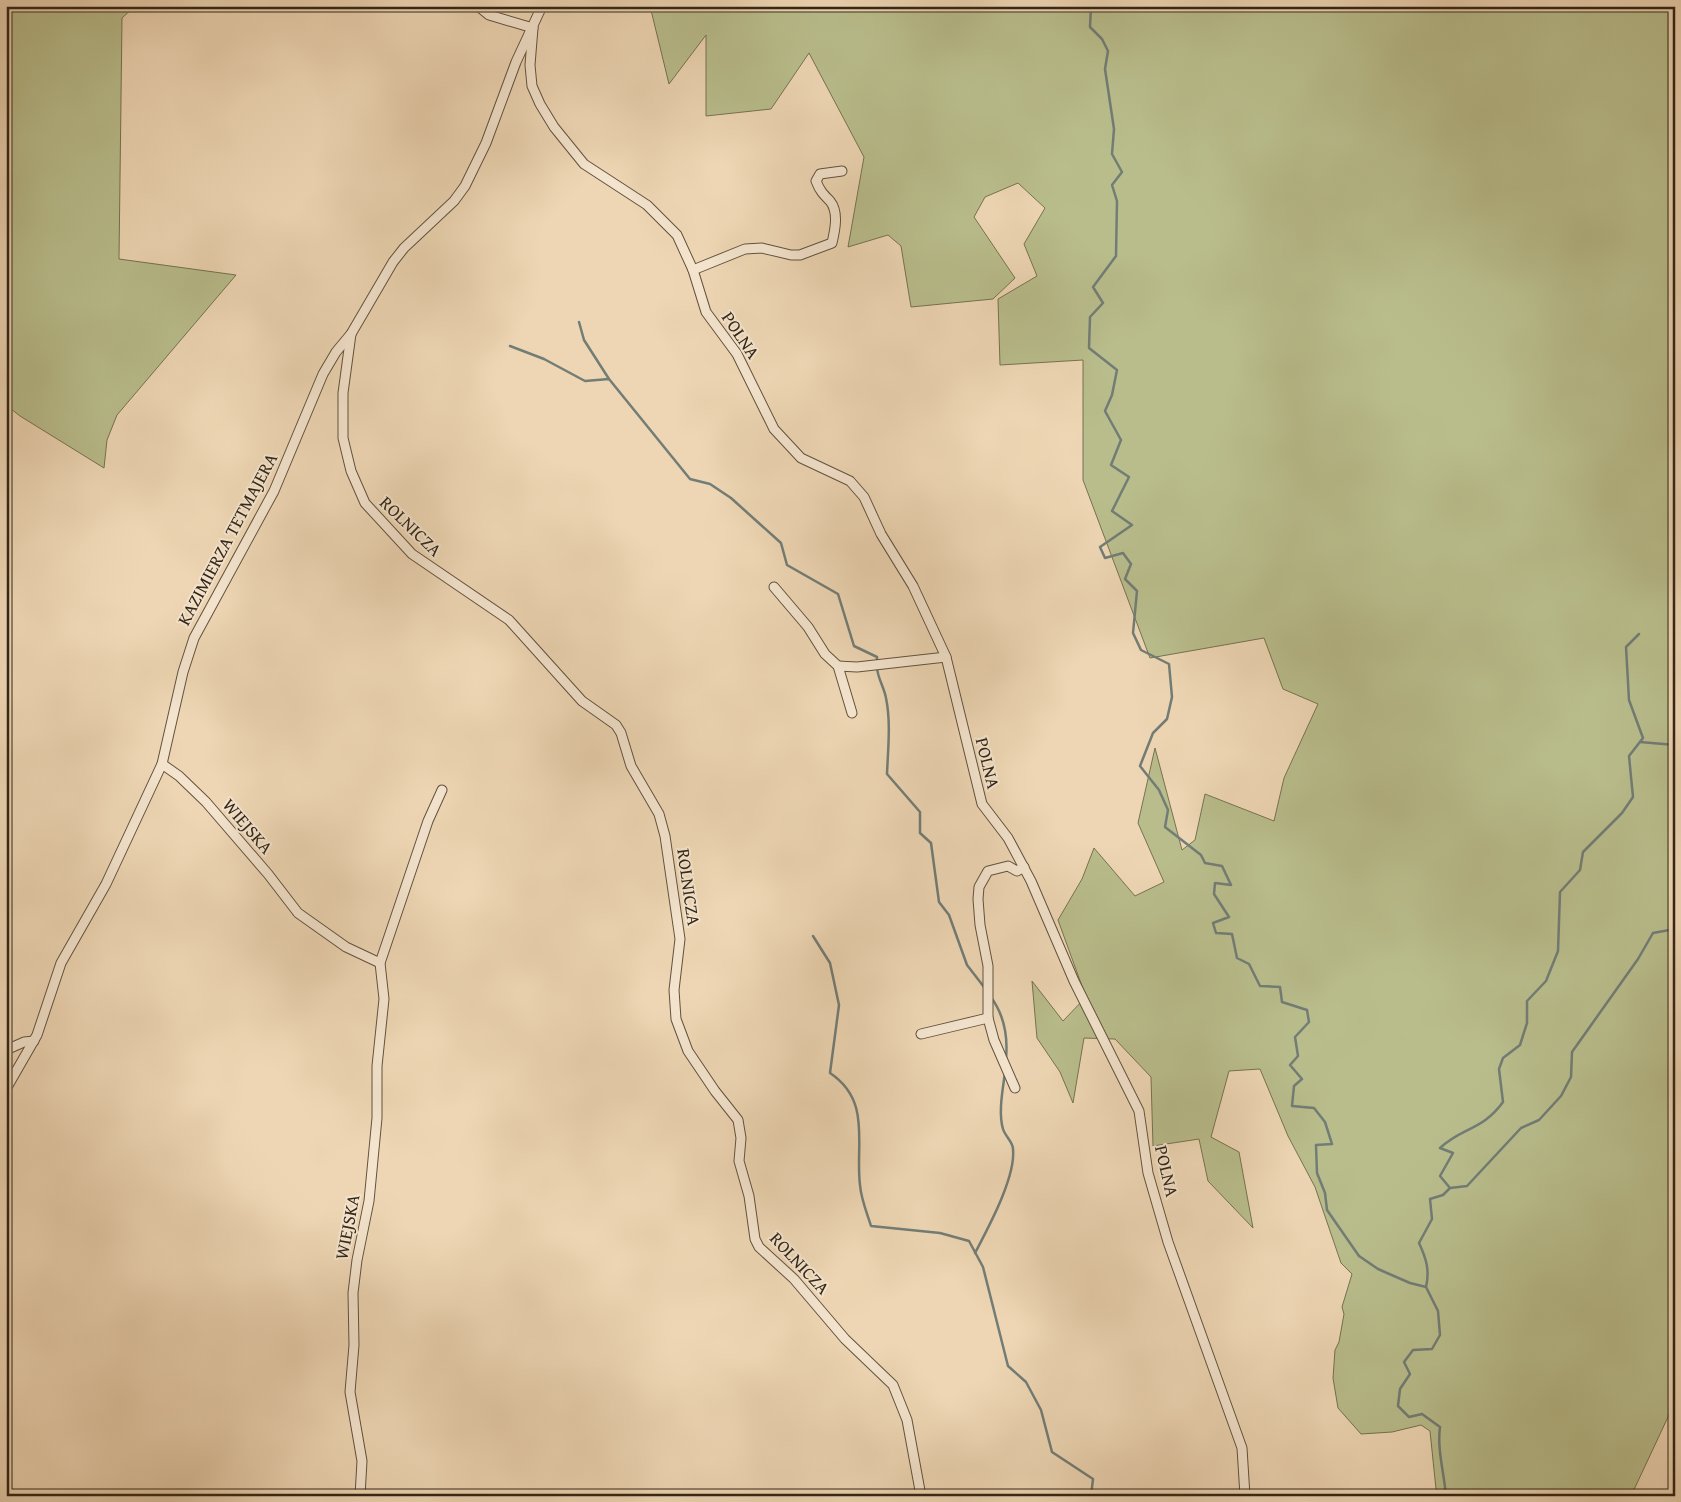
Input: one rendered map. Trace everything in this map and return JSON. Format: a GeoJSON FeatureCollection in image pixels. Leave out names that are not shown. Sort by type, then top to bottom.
{"type":"FeatureCollection","features":[{"type":"Feature","properties":{"kind":"street"},"geometry":{"type":"LineString","coordinates":[[478,6],[489,15],[533,28]]}},
{"type":"Feature","properties":{"kind":"street","name":"KAZIMIERZA TETMAJERA"},"geometry":{"type":"LineString","coordinates":[[6,1089],[34,1041],[62,963],[106,884],[162,764],[183,672],[194,638],[274,491],[324,374],[336,352],[351,334],[393,262],[454,201],[465,186],[486,143],[516,62],[542,6]]}},
{"type":"Feature","properties":{"kind":"street","name":"POLNA"},"geometry":{"type":"LineString","coordinates":[[533,28],[530,65],[532,86],[535,96],[554,127],[584,164],[647,205],[664,221],[683,244],[706,312],[737,354],[774,429],[801,458],[850,481],[864,497],[881,534],[914,586],[946,657],[982,804],[1008,838],[1024,866],[1083,1000],[1139,1111],[1148,1174],[1168,1242],[1242,1448],[1245,1496]]}},
{"type":"Feature","properties":{"kind":"street"},"geometry":{"type":"LineString","coordinates":[[693,270],[745,249],[762,248],[800,255],[832,243],[836,217],[831,202],[820,192],[816,182],[820,174],[842,171]]}},
{"type":"Feature","properties":{"kind":"street","name":"ROLNICZA"},"geometry":{"type":"LineString","coordinates":[[351,334],[344,393],[343,438],[350,471],[365,503],[412,554],[509,620],[582,701],[616,725],[621,733],[632,766],[659,814],[665,836],[680,939],[674,990],[676,1019],[688,1051],[714,1091],[738,1120],[741,1138],[739,1161],[749,1196],[755,1239],[759,1247],[794,1279],[845,1339],[893,1385],[907,1420],[920,1496]]}},
{"type":"Feature","properties":{"kind":"street"},"geometry":{"type":"LineString","coordinates":[[774,587],[808,627],[825,654],[838,666],[852,713]]}},
{"type":"Feature","properties":{"kind":"street"},"geometry":{"type":"LineString","coordinates":[[838,666],[857,667],[946,657]]}},
{"type":"Feature","properties":{"kind":"street","name":"WIEJSKA"},"geometry":{"type":"LineString","coordinates":[[162,764],[179,776],[206,802],[268,874],[298,913],[338,942],[380,963]]}},
{"type":"Feature","properties":{"kind":"street","name":"WIEJSKA"},"geometry":{"type":"LineString","coordinates":[[360,1496],[362,1461],[350,1392],[354,1345],[353,1293],[357,1260],[369,1201],[377,1118],[377,1066],[384,999],[380,963],[428,821],[442,790]]}},
{"type":"Feature","properties":{"kind":"street"},"geometry":{"type":"LineString","coordinates":[[1015,1088],[994,1040],[988,1018],[990,985],[986,948],[980,925],[979,887],[988,871],[1008,866],[1017,871],[1024,866]]}},
{"type":"Feature","properties":{"kind":"street"},"geometry":{"type":"LineString","coordinates":[[921,1034],[988,1018]]}},
{"type":"Feature","properties":{"kind":"street"},"geometry":{"type":"LineString","coordinates":[[6,1050],[24,1042],[34,1041]]}},
{"type":"Feature","properties":{"kind":"green space"},"geometry":{"type":"Polygon","coordinates":[[[6,6],[135,6],[122,18],[119,259],[236,275],[117,415],[107,440],[104,468],[20,416],[6,405],[6,6]]]}},
{"type":"Feature","properties":{"kind":"green space"},"geometry":{"type":"Polygon","coordinates":[[[650,6],[1675,6],[1675,1402],[1631,1496],[1541,1496],[1534,1494],[1533,1496],[1440,1496],[1436,1489],[1430,1431],[1421,1425],[1392,1432],[1361,1434],[1338,1408],[1333,1378],[1335,1350],[1339,1342],[1344,1314],[1342,1307],[1352,1274],[1341,1263],[1315,1187],[1288,1136],[1260,1069],[1229,1071],[1211,1137],[1239,1152],[1253,1228],[1208,1181],[1199,1139],[1153,1146],[1151,1077],[1115,1039],[1084,1038],[1073,1103],[1060,1072],[1037,1038],[1032,981],[1063,1021],[1086,997],[1058,920],[1082,879],[1094,848],[1135,896],[1164,882],[1138,823],[1155,748],[1182,850],[1195,840],[1205,794],[1274,821],[1284,778],[1318,704],[1283,689],[1264,638],[1150,658],[1083,480],[1083,360],[1000,365],[998,299],[1037,276],[1024,244],[1045,208],[1018,183],[985,197],[974,217],[1015,278],[993,299],[911,307],[901,246],[888,235],[848,247],[864,157],[809,53],[771,109],[706,116],[706,35],[669,84],[650,6]]]}},
{"type":"Feature","properties":{"kind":"waterway"},"geometry":{"type":"LineString","coordinates":[[1091,6],[1090,27],[1102,39],[1108,51],[1105,69],[1114,129],[1112,154],[1122,172],[1112,185],[1117,201],[1116,256],[1093,287],[1103,303],[1090,317],[1089,348],[1117,370],[1112,395],[1105,411],[1121,440],[1111,465],[1129,477],[1112,511],[1132,525],[1100,547],[1105,558],[1123,553],[1131,564],[1125,579],[1137,591],[1133,633],[1141,650],[1169,664],[1172,697],[1167,719],[1153,733],[1140,766],[1159,790],[1168,810],[1165,827],[1201,855],[1205,863],[1222,866],[1231,885],[1215,883],[1214,894],[1229,917],[1213,923],[1216,933],[1232,934],[1237,958],[1249,964],[1260,986],[1280,987],[1282,1002],[1307,1010],[1309,1022],[1295,1037],[1298,1056],[1290,1065],[1302,1079],[1294,1086],[1292,1106],[1314,1108],[1325,1122],[1332,1144],[1316,1145],[1317,1173],[1325,1193],[1327,1210],[1359,1256],[1378,1269],[1410,1283],[1426,1287],[1438,1311],[1440,1335],[1432,1349],[1413,1350],[1404,1362],[1410,1374],[1400,1389],[1398,1406],[1409,1417],[1422,1414],[1440,1427],[1440,1453],[1446,1496]]}},
{"type":"Feature","properties":{"kind":"waterway"},"geometry":{"type":"LineString","coordinates":[[579,322],[584,340],[609,379]]}},
{"type":"Feature","properties":{"kind":"waterway"},"geometry":{"type":"LineString","coordinates":[[510,346],[544,359],[585,381],[609,379],[690,479],[710,484],[731,498],[781,543],[787,565],[838,594],[854,646],[877,657],[877,662]]}},
{"type":"Feature","properties":{"kind":"waterway"},"geometry":{"type":"LineString","coordinates":[[1426,1287],[1427,1264],[1419,1243],[1432,1219],[1430,1199],[1443,1195],[1450,1188],[1440,1176],[1453,1153],[1440,1148],[1456,1136],[1480,1124],[1503,1102],[1499,1069],[1503,1058],[1520,1045],[1527,1023],[1527,1001],[1546,981],[1558,951],[1560,892],[1580,870],[1583,852],[1622,813],[1633,797],[1629,756],[1643,738],[1629,700],[1626,647],[1639,634]]}},
{"type":"Feature","properties":{"kind":"waterway"},"geometry":{"type":"LineString","coordinates":[[877,668],[888,707],[887,774],[920,812],[920,833],[931,843],[939,902],[949,915],[967,965],[984,987]]}},
{"type":"Feature","properties":{"kind":"waterway"},"geometry":{"type":"LineString","coordinates":[[1640,742],[1675,745]]}},
{"type":"Feature","properties":{"kind":"waterway"},"geometry":{"type":"LineString","coordinates":[[1450,1188],[1467,1186],[1521,1128],[1539,1120],[1561,1096],[1571,1077],[1572,1052],[1638,959],[1653,933],[1675,929]]}},
{"type":"Feature","properties":{"kind":"waterway"},"geometry":{"type":"LineString","coordinates":[[813,936],[830,963],[839,1005],[830,1073],[843,1084],[852,1097],[857,1110],[861,1190],[871,1226],[940,1233],[969,1241],[983,1267],[1008,1366],[1026,1382],[1041,1410],[1052,1452],[1093,1479],[1091,1496]]}},
{"type":"Feature","properties":{"kind":"waterway"},"geometry":{"type":"LineString","coordinates":[[990,996],[1002,1018],[1006,1042],[1006,1059]]}},
{"type":"Feature","properties":{"kind":"waterway"},"geometry":{"type":"LineString","coordinates":[[975,1253],[1006,1188],[1013,1160],[1013,1146],[1003,1129],[1001,1115],[1005,1072]]}}]}
